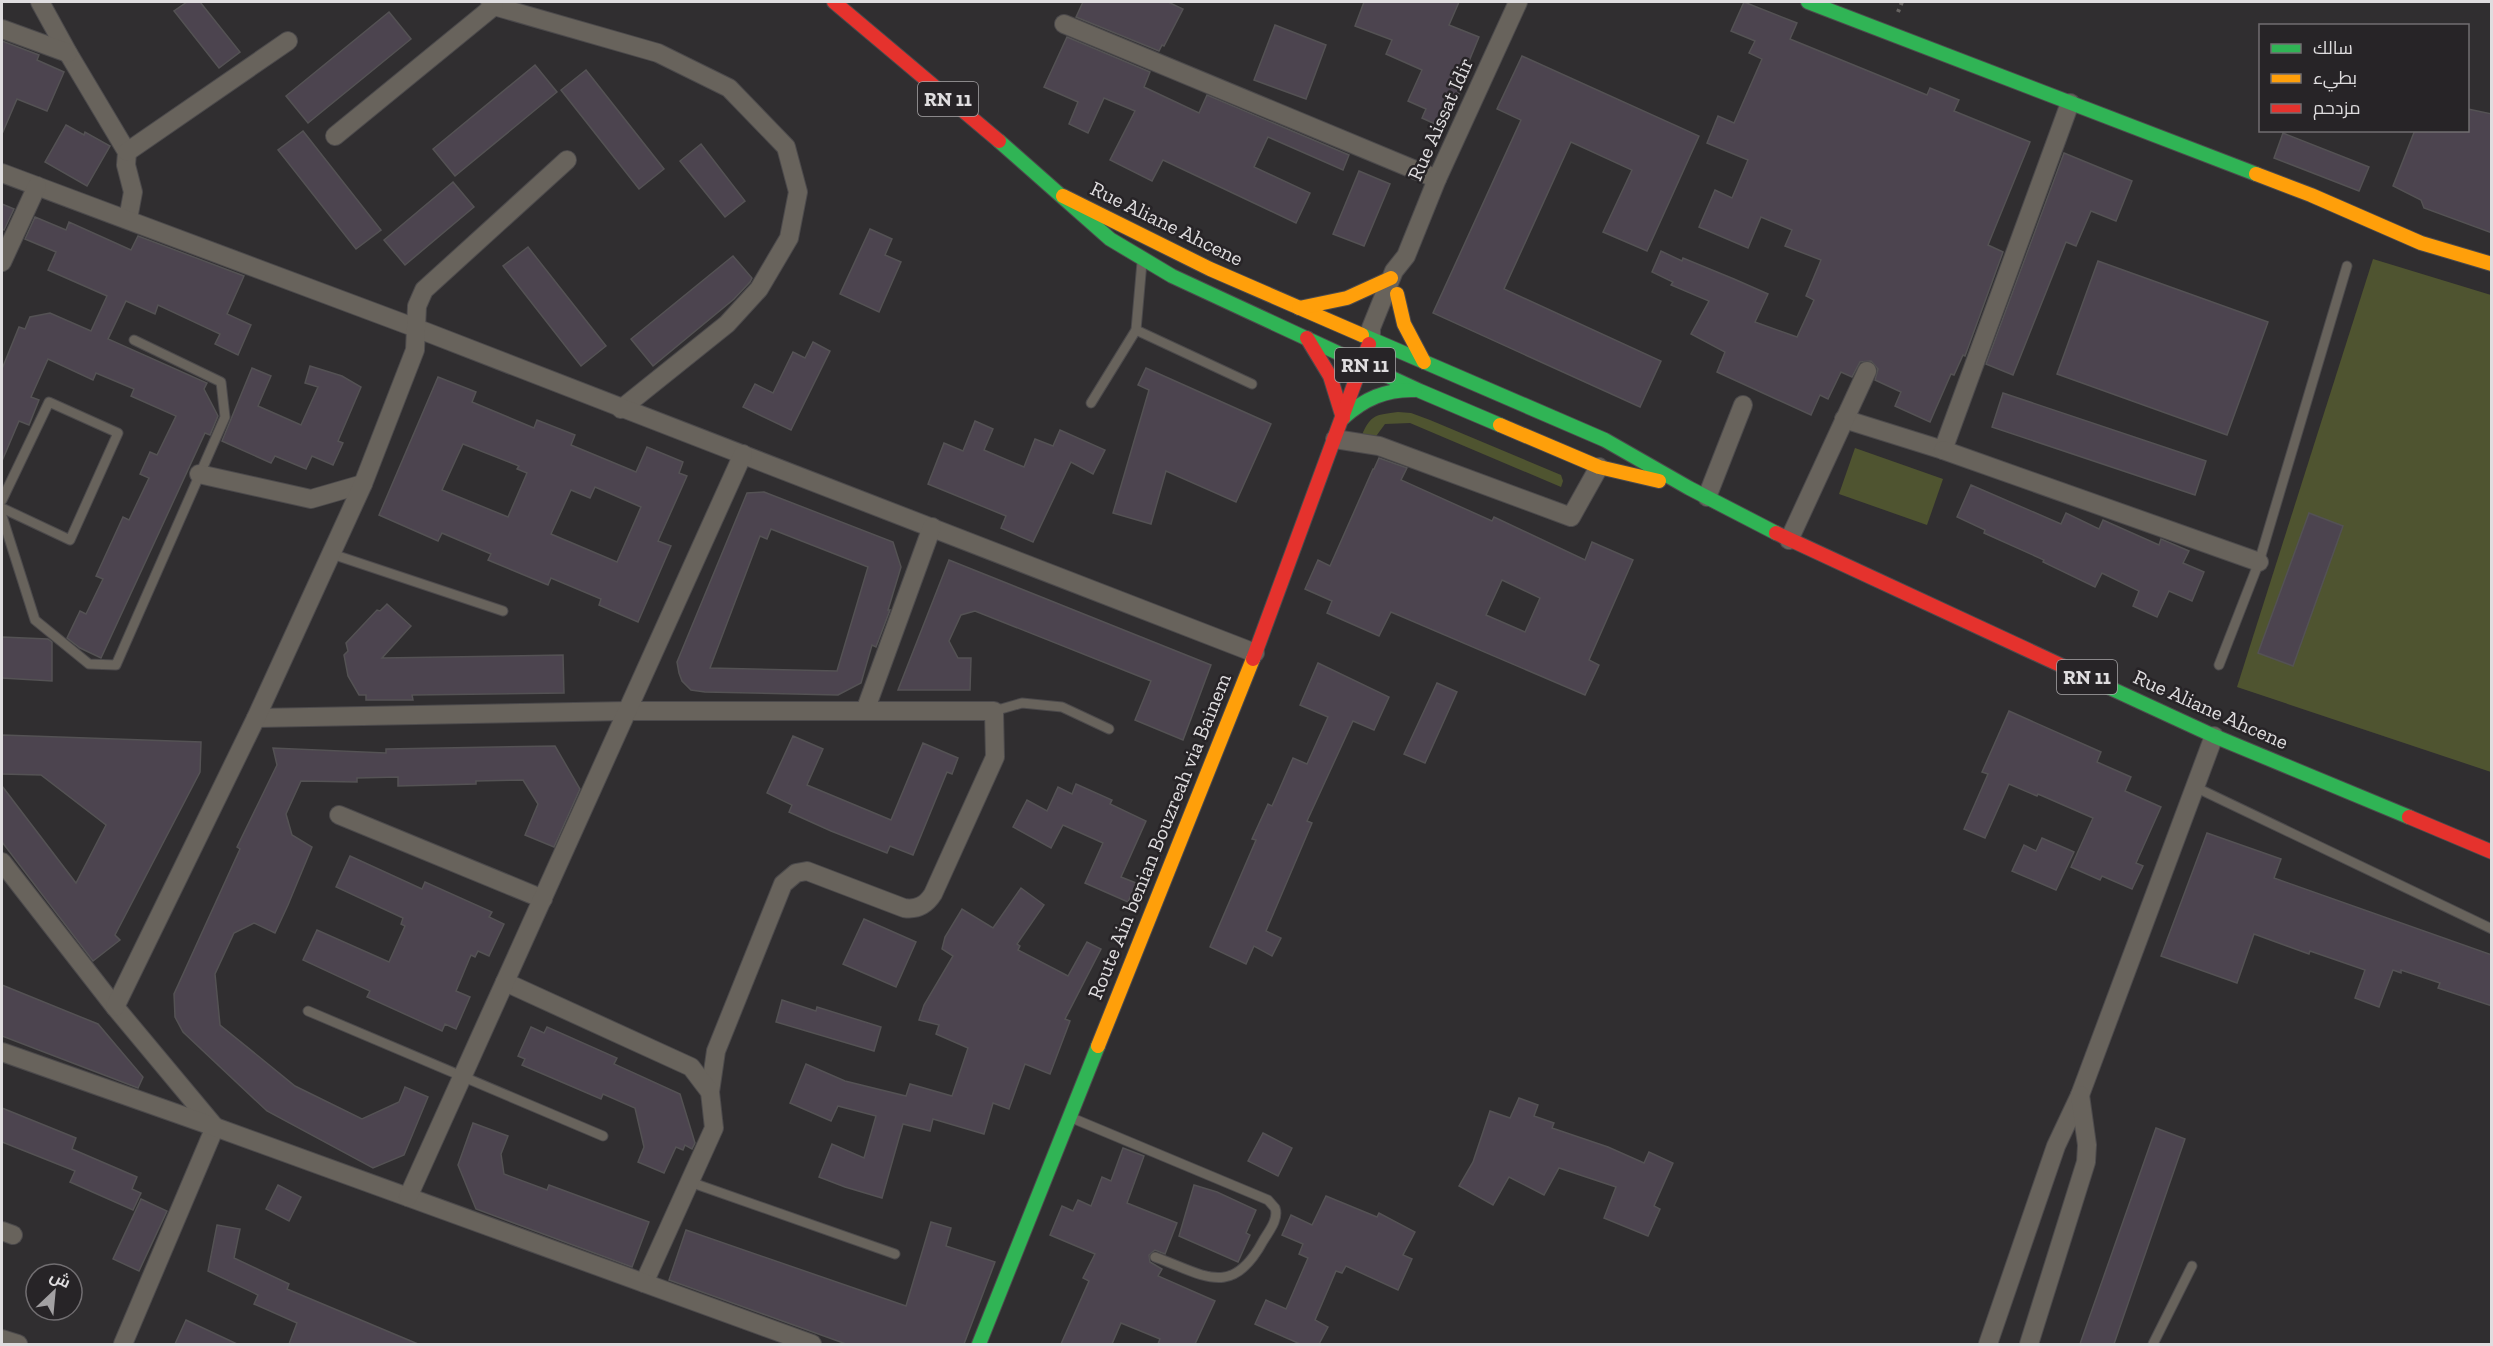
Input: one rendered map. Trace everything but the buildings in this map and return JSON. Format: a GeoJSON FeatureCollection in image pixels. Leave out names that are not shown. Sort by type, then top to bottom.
{"type":"FeatureCollection","features":[{"type":"Feature","properties":{"kind":"main road","name":"RN 11"},"geometry":{"type":"LineString","coordinates":[[834,2],[1063,196]]}},
{"type":"Feature","properties":{"kind":"main road"},"geometry":{"type":"LineString","coordinates":[[1808,2],[2311,195],[2421,243],[2492,264]]}},
{"type":"Feature","properties":{"kind":"main road","name":"Rue Aliane Ahcene"},"geometry":{"type":"LineString","coordinates":[[1063,196],[1110,239],[1172,276],[1420,391],[1599,467],[1689,488]]}},
{"type":"Feature","properties":{"kind":"main road","name":"Rue Aliane Ahcene"},"geometry":{"type":"LineString","coordinates":[[1063,196],[1210,269],[1605,440],[1689,488],[1789,540],[2214,735],[2492,852]]}},
{"type":"Feature","properties":{"kind":"main road"},"geometry":{"type":"LineString","coordinates":[[1299,308],[1318,306],[1394,286],[1404,324],[1424,362]]}},
{"type":"Feature","properties":{"kind":"main road"},"geometry":{"type":"LineString","coordinates":[[1306,338],[1331,376],[1340,400],[1343,418],[1370,397],[1395,390],[1420,391]]}},
{"type":"Feature","properties":{"kind":"main road","name":"Route Ain benian Bouzreah via Bainem"},"geometry":{"type":"LineString","coordinates":[[980,1344],[1255,653],[1371,340]]}},
{"type":"Feature","properties":{"kind":"street"},"geometry":{"type":"LineString","coordinates":[[40,2],[127,152],[126,165],[133,192],[128,219]]}},
{"type":"Feature","properties":{"kind":"street","name":"Rue Aissat Idir"},"geometry":{"type":"LineString","coordinates":[[1371,340],[1372,325],[1404,272],[1406,256],[1437,179],[1518,2]]}},
{"type":"Feature","properties":{"kind":"street"},"geometry":{"type":"LineString","coordinates":[[334,136],[492,4],[658,53],[729,88],[786,147],[798,192],[789,238],[759,289],[727,324],[621,409]]}},
{"type":"Feature","properties":{"kind":"street"},"geometry":{"type":"LineString","coordinates":[[1064,24],[1437,179]]}},
{"type":"Feature","properties":{"kind":"street"},"geometry":{"type":"LineString","coordinates":[[2,29],[68,53]]}},
{"type":"Feature","properties":{"kind":"street"},"geometry":{"type":"LineString","coordinates":[[127,152],[288,41]]}},
{"type":"Feature","properties":{"kind":"street"},"geometry":{"type":"LineString","coordinates":[[1943,450],[2070,103]]}},
{"type":"Feature","properties":{"kind":"street"},"geometry":{"type":"LineString","coordinates":[[115,1007],[256,718],[363,484],[415,350],[417,306],[424,290],[567,160]]}},
{"type":"Feature","properties":{"kind":"street"},"geometry":{"type":"LineString","coordinates":[[2,173],[416,328],[1255,653]]}},
{"type":"Feature","properties":{"kind":"street"},"geometry":{"type":"LineString","coordinates":[[2,262],[37,186]]}},
{"type":"Feature","properties":{"kind":"street"},"geometry":{"type":"LineString","coordinates":[[1789,540],[1867,371]]}},
{"type":"Feature","properties":{"kind":"street"},"geometry":{"type":"LineString","coordinates":[[1707,497],[1743,405]]}},
{"type":"Feature","properties":{"kind":"street"},"geometry":{"type":"LineString","coordinates":[[1844,419],[1943,450],[2259,562]]}},
{"type":"Feature","properties":{"kind":"street"},"geometry":{"type":"LineString","coordinates":[[1335,439],[1379,446],[1571,517],[1599,467]]}},
{"type":"Feature","properties":{"kind":"street"},"geometry":{"type":"LineString","coordinates":[[408,1197],[743,454]]}},
{"type":"Feature","properties":{"kind":"street"},"geometry":{"type":"LineString","coordinates":[[200,474],[311,499],[363,484]]}},
{"type":"Feature","properties":{"kind":"street"},"geometry":{"type":"LineString","coordinates":[[865,711],[932,527]]}},
{"type":"Feature","properties":{"kind":"street"},"geometry":{"type":"LineString","coordinates":[[256,718],[627,711],[994,711],[995,757],[933,894],[926,903],[916,908],[904,908],[807,872],[796,873],[783,884],[716,1051],[710,1092],[714,1128],[644,1283]]}},
{"type":"Feature","properties":{"kind":"street"},"geometry":{"type":"LineString","coordinates":[[1988,1344],[2056,1146],[2080,1095],[2214,735]]}},
{"type":"Feature","properties":{"kind":"street"},"geometry":{"type":"LineString","coordinates":[[339,815],[543,899]]}},
{"type":"Feature","properties":{"kind":"street"},"geometry":{"type":"LineString","coordinates":[[2,862],[115,1007],[215,1126]]}},
{"type":"Feature","properties":{"kind":"street"},"geometry":{"type":"LineString","coordinates":[[506,981],[691,1067],[710,1092]]}},
{"type":"Feature","properties":{"kind":"street"},"geometry":{"type":"LineString","coordinates":[[2,1052],[215,1126],[812,1344]]}},
{"type":"Feature","properties":{"kind":"street"},"geometry":{"type":"LineString","coordinates":[[2029,1344],[2086,1162],[2087,1145],[2080,1095]]}},
{"type":"Feature","properties":{"kind":"street"},"geometry":{"type":"LineString","coordinates":[[123,1344],[215,1126]]}},
{"type":"Feature","properties":{"kind":"street"},"geometry":{"type":"LineString","coordinates":[[2,1340],[18,1344]]}},
{"type":"Feature","properties":{"kind":"lane"},"geometry":{"type":"LineString","coordinates":[[1091,403],[1136,330],[1142,260]]}},
{"type":"Feature","properties":{"kind":"lane"},"geometry":{"type":"LineString","coordinates":[[2219,664],[2259,562],[2348,266]]}},
{"type":"Feature","properties":{"kind":"lane"},"geometry":{"type":"LineString","coordinates":[[1136,330],[1252,384]]}},
{"type":"Feature","properties":{"kind":"lane"},"geometry":{"type":"LineString","coordinates":[[2,516],[35,620],[89,664],[116,665],[225,417],[221,382],[134,340]]}},
{"type":"Feature","properties":{"kind":"lane"},"geometry":{"type":"LineString","coordinates":[[2,500],[50,402],[118,433],[70,540],[2,508]]}},
{"type":"Feature","properties":{"kind":"lane"},"geometry":{"type":"LineString","coordinates":[[332,554],[503,611]]}},
{"type":"Feature","properties":{"kind":"lane"},"geometry":{"type":"LineString","coordinates":[[994,711],[1022,703],[1062,707],[1109,729]]}},
{"type":"Feature","properties":{"kind":"lane"},"geometry":{"type":"LineString","coordinates":[[2195,787],[2492,928]]}},
{"type":"Feature","properties":{"kind":"lane"},"geometry":{"type":"LineString","coordinates":[[308,1011],[603,1136]]}},
{"type":"Feature","properties":{"kind":"lane"},"geometry":{"type":"LineString","coordinates":[[1070,1117],[1268,1200],[1275,1208],[1276,1218],[1254,1259],[1240,1273],[1231,1277],[1212,1278],[1155,1257]]}},
{"type":"Feature","properties":{"kind":"lane"},"geometry":{"type":"LineString","coordinates":[[690,1182],[896,1254]]}},
{"type":"Feature","properties":{"kind":"lane"},"geometry":{"type":"LineString","coordinates":[[2152,1344],[2192,1266]]}},
{"type":"Feature","properties":{"kind":"green space"},"geometry":{"type":"Polygon","coordinates":[[[2373,259],[2491,295],[2491,772],[2237,687],[2373,259]]]}},
{"type":"Feature","properties":{"kind":"green space"},"geometry":{"type":"Polygon","coordinates":[[[1398,412],[1411,413],[1430,420],[1561,475],[1563,481],[1561,487],[1410,423],[1385,424],[1374,439],[1362,435],[1368,423],[1375,417],[1398,412]]]}},
{"type":"Feature","properties":{"kind":"green space"},"geometry":{"type":"Polygon","coordinates":[[[1855,448],[1943,479],[1927,525],[1839,494],[1855,448]]]}},
{"type":"Feature","properties":{"kind":"traffic: fast"},"geometry":{"type":"LineString","coordinates":[[1808,2],[2256,174]]}},
{"type":"Feature","properties":{"kind":"traffic: fast"},"geometry":{"type":"LineString","coordinates":[[999,141],[1110,239],[1172,276],[1420,391],[1500,425]]}},
{"type":"Feature","properties":{"kind":"traffic: fast"},"geometry":{"type":"LineString","coordinates":[[1362,335],[1605,440],[1689,488],[1776,533]]}},
{"type":"Feature","properties":{"kind":"traffic: fast"},"geometry":{"type":"LineString","coordinates":[[1343,418],[1359,405],[1385,393],[1415,390]]}},
{"type":"Feature","properties":{"kind":"traffic: fast"},"geometry":{"type":"LineString","coordinates":[[2071,670],[2214,736],[2409,817]]}},
{"type":"Feature","properties":{"kind":"traffic: fast"},"geometry":{"type":"LineString","coordinates":[[979,1344],[1098,1046]]}},
{"type":"Feature","properties":{"kind":"traffic: slow"},"geometry":{"type":"LineString","coordinates":[[2256,174],[2311,195],[2421,243],[2492,264]]}},
{"type":"Feature","properties":{"kind":"traffic: slow"},"geometry":{"type":"LineString","coordinates":[[1063,196],[1210,269],[1362,335]]}},
{"type":"Feature","properties":{"kind":"traffic: slow"},"geometry":{"type":"LineString","coordinates":[[1299,308],[1347,298],[1391,278]]}},
{"type":"Feature","properties":{"kind":"traffic: slow"},"geometry":{"type":"LineString","coordinates":[[1397,294],[1404,324],[1424,362]]}},
{"type":"Feature","properties":{"kind":"traffic: slow"},"geometry":{"type":"LineString","coordinates":[[1500,425],[1599,467],[1659,481]]}},
{"type":"Feature","properties":{"kind":"traffic: slow"},"geometry":{"type":"LineString","coordinates":[[1098,1046],[1253,659]]}},
{"type":"Feature","properties":{"kind":"traffic: jam"},"geometry":{"type":"LineString","coordinates":[[834,2],[999,141]]}},
{"type":"Feature","properties":{"kind":"traffic: jam"},"geometry":{"type":"LineString","coordinates":[[1307,338],[1330,376],[1343,418]]}},
{"type":"Feature","properties":{"kind":"traffic: jam"},"geometry":{"type":"LineString","coordinates":[[1253,659],[1369,344]]}},
{"type":"Feature","properties":{"kind":"traffic: jam"},"geometry":{"type":"LineString","coordinates":[[1776,533],[2071,670]]}},
{"type":"Feature","properties":{"kind":"traffic: jam"},"geometry":{"type":"LineString","coordinates":[[2409,817],[2492,852]]}}]}
